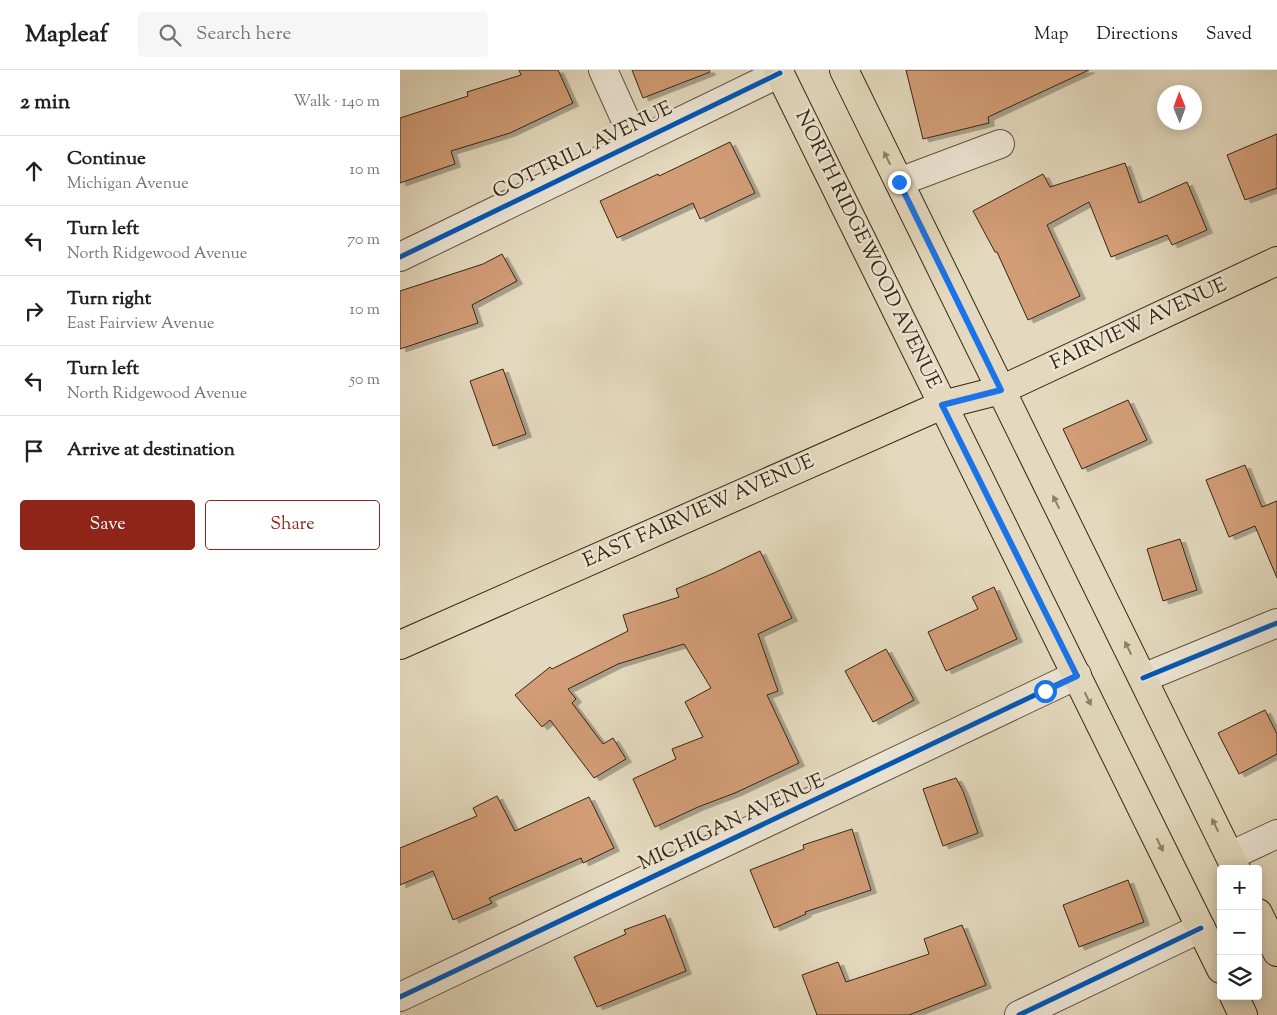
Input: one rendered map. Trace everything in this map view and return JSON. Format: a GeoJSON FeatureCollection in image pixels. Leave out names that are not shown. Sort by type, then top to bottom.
{"type":"FeatureCollection","features":[{"type":"Feature","properties":{"kind":"main road"},"geometry":{"type":"LineString","coordinates":[[844,70],[1233,862]]}},
{"type":"Feature","properties":{"kind":"main road","name":"NORTH RIDGEWOOD AVENUE"},"geometry":{"type":"LineString","coordinates":[[779,71],[1217,961]]}},
{"type":"Feature","properties":{"kind":"main road","name":"FAIRVIEW AVENUE"},"geometry":{"type":"LineString","coordinates":[[1001,390],[1277,260]]}},
{"type":"Feature","properties":{"kind":"main road","name":"EAST FAIRVIEW AVENUE"},"geometry":{"type":"LineString","coordinates":[[400,645],[942,405],[1001,390]]}},
{"type":"Feature","properties":{"kind":"main road"},"geometry":{"type":"LineString","coordinates":[[1262,921],[1277,952]]}},
{"type":"Feature","properties":{"kind":"main road"},"geometry":{"type":"LineString","coordinates":[[1236,1000],[1243,1015]]}},
{"type":"Feature","properties":{"kind":"street"},"geometry":{"type":"LineString","coordinates":[[602,70],[636,142]]}},
{"type":"Feature","properties":{"kind":"street","name":"COTTRILL AVENUE"},"geometry":{"type":"LineString","coordinates":[[400,257],[779,71]]}},
{"type":"Feature","properties":{"kind":"street"},"geometry":{"type":"LineString","coordinates":[[899,182],[1000,144]]}},
{"type":"Feature","properties":{"kind":"street"},"geometry":{"type":"LineString","coordinates":[[1143,678],[1277,623]]}},
{"type":"Feature","properties":{"kind":"street","name":"MICHIGAN AVENUE"},"geometry":{"type":"LineString","coordinates":[[400,997],[1077,676]]}},
{"type":"Feature","properties":{"kind":"street"},"geometry":{"type":"LineString","coordinates":[[1233,862],[1277,834]]}},
{"type":"Feature","properties":{"kind":"street"},"geometry":{"type":"LineString","coordinates":[[1019,1015],[1201,928]]}},
{"type":"Feature","properties":{"kind":"building"},"geometry":{"type":"Polygon","coordinates":[[[519,70],[558,70],[573,103],[510,133],[451,151],[455,164],[400,183],[400,118],[468,96],[467,92],[521,75],[519,70]]]}},
{"type":"Feature","properties":{"kind":"building"},"geometry":{"type":"Polygon","coordinates":[[[632,70],[709,70],[710,72],[643,98],[632,70]]]}},
{"type":"Feature","properties":{"kind":"building"},"geometry":{"type":"Polygon","coordinates":[[[906,70],[1089,70],[988,117],[989,123],[923,139],[906,70]]]}},
{"type":"Feature","properties":{"kind":"building"},"geometry":{"type":"Polygon","coordinates":[[[1277,134],[1277,188],[1245,200],[1227,155],[1277,134]]]}},
{"type":"Feature","properties":{"kind":"building"},"geometry":{"type":"Polygon","coordinates":[[[730,142],[755,193],[700,219],[693,203],[617,238],[600,201],[658,174],[659,176],[730,142]]]}},
{"type":"Feature","properties":{"kind":"building"},"geometry":{"type":"Polygon","coordinates":[[[1125,163],[1139,203],[1187,182],[1207,230],[1172,245],[1167,235],[1111,257],[1089,202],[1047,225],[1080,296],[1028,320],[997,252],[995,252],[973,211],[1043,174],[1050,187],[1125,163]]]}},
{"type":"Feature","properties":{"kind":"building"},"geometry":{"type":"Polygon","coordinates":[[[502,254],[517,281],[472,305],[478,323],[400,349],[400,291],[483,264],[502,254]]]}},
{"type":"Feature","properties":{"kind":"building"},"geometry":{"type":"Polygon","coordinates":[[[503,369],[526,434],[493,446],[470,381],[503,369]]]}},
{"type":"Feature","properties":{"kind":"building"},"geometry":{"type":"Polygon","coordinates":[[[1128,400],[1147,440],[1082,469],[1063,429],[1128,400]]]}},
{"type":"Feature","properties":{"kind":"building"},"geometry":{"type":"Polygon","coordinates":[[[1245,465],[1262,507],[1277,501],[1277,578],[1255,526],[1229,537],[1206,480],[1245,465]]]}},
{"type":"Feature","properties":{"kind":"building"},"geometry":{"type":"Polygon","coordinates":[[[1180,539],[1197,590],[1163,601],[1147,549],[1180,539]]]}},
{"type":"Feature","properties":{"kind":"building"},"geometry":{"type":"Polygon","coordinates":[[[760,551],[792,618],[758,634],[778,691],[767,695],[799,763],[655,827],[633,779],[676,759],[672,749],[703,737],[685,702],[711,688],[684,644],[618,664],[568,689],[576,699],[572,703],[603,744],[613,738],[626,759],[594,778],[550,720],[542,727],[515,695],[550,667],[552,669],[628,631],[623,615],[679,597],[676,589],[760,551]]]}},
{"type":"Feature","properties":{"kind":"building"},"geometry":{"type":"Polygon","coordinates":[[[994,587],[1017,639],[946,671],[928,632],[978,609],[972,597],[994,587]]]}},
{"type":"Feature","properties":{"kind":"building"},"geometry":{"type":"Polygon","coordinates":[[[886,649],[914,700],[873,722],[845,671],[886,649]]]}},
{"type":"Feature","properties":{"kind":"building"},"geometry":{"type":"Polygon","coordinates":[[[1265,710],[1277,734],[1277,754],[1239,774],[1218,733],[1265,710]]]}},
{"type":"Feature","properties":{"kind":"building"},"geometry":{"type":"Polygon","coordinates":[[[956,778],[963,791],[978,833],[943,846],[923,789],[956,778]]]}},
{"type":"Feature","properties":{"kind":"building"},"geometry":{"type":"Polygon","coordinates":[[[497,796],[515,831],[589,797],[614,848],[583,863],[581,858],[489,898],[492,903],[453,920],[433,871],[400,885],[400,848],[477,816],[473,808],[497,796]]]}},
{"type":"Feature","properties":{"kind":"building"},"geometry":{"type":"Polygon","coordinates":[[[852,829],[871,890],[805,912],[806,914],[774,928],[750,870],[804,849],[803,845],[852,829]]]}},
{"type":"Feature","properties":{"kind":"building"},"geometry":{"type":"Polygon","coordinates":[[[1128,880],[1144,922],[1079,947],[1063,905],[1128,880]]]}},
{"type":"Feature","properties":{"kind":"building"},"geometry":{"type":"Polygon","coordinates":[[[665,915],[686,971],[597,1007],[574,957],[626,934],[624,930],[665,915]]]}},
{"type":"Feature","properties":{"kind":"building"},"geometry":{"type":"Polygon","coordinates":[[[962,925],[986,985],[909,1015],[817,1015],[802,975],[838,962],[846,982],[929,954],[924,939],[962,925]]]}},
{"type":"Feature","properties":{"kind":"cycle path"},"geometry":{"type":"LineString","coordinates":[[400,257],[780,73]]}},
{"type":"Feature","properties":{"kind":"cycle path"},"geometry":{"type":"LineString","coordinates":[[1143,678],[1277,623]]}},
{"type":"Feature","properties":{"kind":"cycle path"},"geometry":{"type":"LineString","coordinates":[[400,997],[1077,675]]}},
{"type":"Feature","properties":{"kind":"cycle path"},"geometry":{"type":"LineString","coordinates":[[1019,1015],[1201,928]]}},
{"type":"Feature","properties":{"kind":"route"},"geometry":{"type":"LineString","coordinates":[[899,182],[1001,390],[942,405],[1077,676],[1045,691]]}}]}
